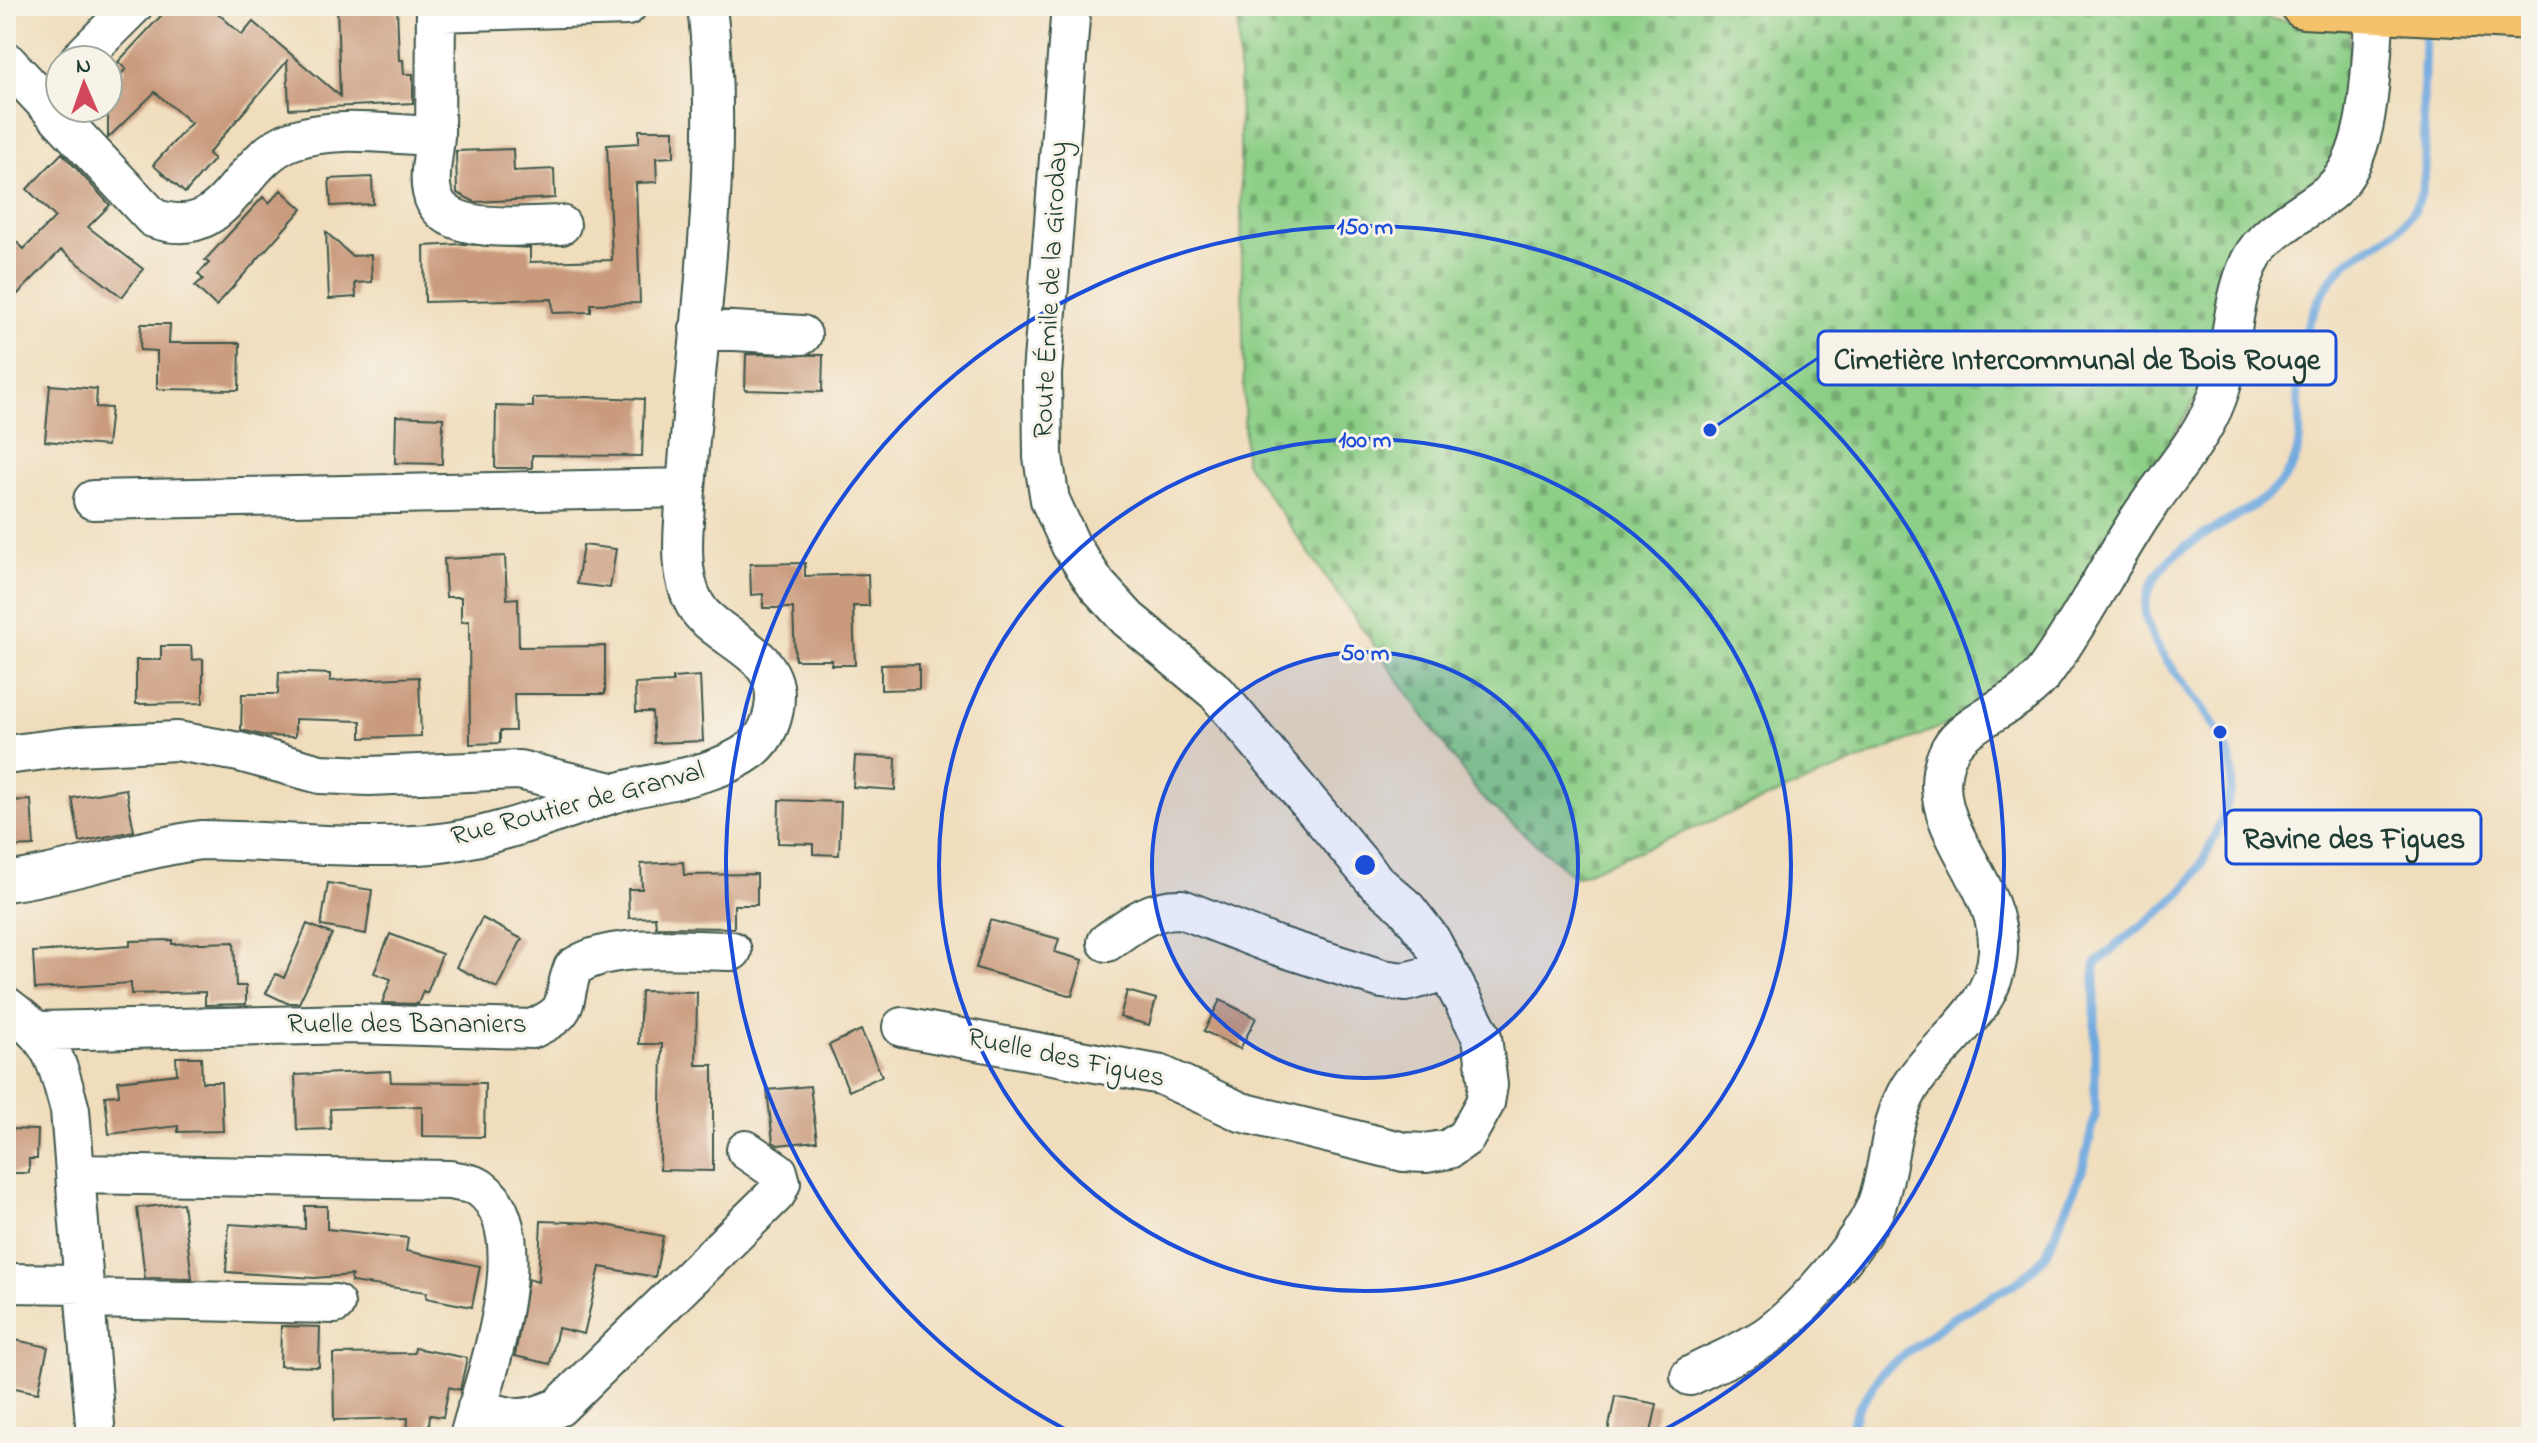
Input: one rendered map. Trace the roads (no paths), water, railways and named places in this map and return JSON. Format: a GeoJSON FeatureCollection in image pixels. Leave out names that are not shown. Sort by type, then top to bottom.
{"type":"FeatureCollection","features":[{"type":"Feature","properties":{"kind":"main road"},"geometry":{"type":"LineString","coordinates":[[2303,6],[2531,18]]}},
{"type":"Feature","properties":{"kind":"street"},"geometry":{"type":"LineString","coordinates":[[95,44],[133,6]]}},
{"type":"Feature","properties":{"kind":"street"},"geometry":{"type":"LineString","coordinates":[[561,225],[471,224],[445,216],[436,205],[431,190],[435,136],[436,9],[627,6]]}},
{"type":"Feature","properties":{"kind":"street","name":"Rue Routier de Granval"},"geometry":{"type":"LineString","coordinates":[[6,882],[40,878],[170,844],[201,840],[395,846],[437,843],[518,826],[616,793],[714,768],[752,749],[771,724],[775,694],[768,673],[755,655],[702,614],[693,600],[684,563],[686,488],[713,98],[707,6]]}},
{"type":"Feature","properties":{"kind":"street","name":"Route Émile de la Giroday"},"geometry":{"type":"LineString","coordinates":[[1071,6],[1042,374],[1043,457],[1050,500],[1071,546],[1097,585],[1128,619],[1216,692],[1253,731],[1376,882],[1420,924],[1447,971]]}},
{"type":"Feature","properties":{"kind":"street"},"geometry":{"type":"LineString","coordinates":[[1690,1376],[1769,1334],[1808,1299],[1840,1260],[1875,1208],[1895,1124],[1907,1092],[1929,1059],[1984,1003],[1998,950],[1996,921],[1983,883],[1948,823],[1940,793],[1942,768],[1952,744],[1977,723],[2021,698],[2044,672],[2142,515],[2206,422],[2218,396],[2239,293],[2252,257],[2278,231],[2334,189],[2351,169],[2360,140],[2375,10]]}},
{"type":"Feature","properties":{"kind":"street"},"geometry":{"type":"LineString","coordinates":[[6,61],[44,84]]}},
{"type":"Feature","properties":{"kind":"street"},"geometry":{"type":"LineString","coordinates":[[79,124],[153,218],[186,224],[216,212],[265,156],[292,140],[324,134],[435,136]]}},
{"type":"Feature","properties":{"kind":"street"},"geometry":{"type":"LineString","coordinates":[[699,329],[802,335]]}},
{"type":"Feature","properties":{"kind":"street"},"geometry":{"type":"LineString","coordinates":[[93,500],[686,488]]}},
{"type":"Feature","properties":{"kind":"street"},"geometry":{"type":"LineString","coordinates":[[6,755],[76,746],[177,741],[239,752],[320,774],[369,776],[519,770],[616,793]]}},
{"type":"Feature","properties":{"kind":"street"},"geometry":{"type":"LineString","coordinates":[[1107,942],[1144,916],[1168,908],[1182,909],[1269,943],[1382,979],[1405,982],[1447,971]]}},
{"type":"Feature","properties":{"kind":"street","name":"Ruelle des Bananiers"},"geometry":{"type":"LineString","coordinates":[[39,1031],[354,1024],[532,1029],[557,1017],[566,1002],[573,968],[584,959],[620,952],[732,951]]}},
{"type":"Feature","properties":{"kind":"street","name":"Ruelle des Figues"},"geometry":{"type":"LineString","coordinates":[[902,1027],[1161,1075],[1241,1112],[1404,1152],[1426,1153],[1449,1149],[1466,1137],[1485,1103],[1488,1085],[1482,1037],[1447,971]]}},
{"type":"Feature","properties":{"kind":"street"},"geometry":{"type":"LineString","coordinates":[[6,1006],[39,1031],[56,1059],[70,1110],[96,1437]]}},
{"type":"Feature","properties":{"kind":"street"},"geometry":{"type":"LineString","coordinates":[[77,1174],[450,1180],[479,1187],[497,1208],[507,1261],[504,1303],[473,1422],[531,1419],[559,1407],[776,1194],[781,1183],[778,1172],[746,1150]]}},
{"type":"Feature","properties":{"kind":"street"},"geometry":{"type":"LineString","coordinates":[[6,1283],[86,1291],[335,1304]]}},
{"type":"Feature","properties":{"kind":"waterway"},"geometry":{"type":"LineString","coordinates":[[1846,1437],[1859,1407],[1883,1371],[1951,1319],[2022,1279],[2046,1255],[2082,1171],[2095,1117],[2095,965],[2165,908],[2191,880],[2221,821],[2232,780],[2231,764],[2224,743],[2152,635],[2146,615],[2147,596],[2158,574],[2174,556],[2193,541],[2256,504],[2275,489],[2290,470],[2299,441],[2298,361],[2304,336],[2318,303],[2343,266],[2403,224],[2419,200],[2425,167],[2425,31]]}},
{"type":"Feature","properties":{"kind":"place","name":"Cimetière Intercommunal de Bois Rouge"},"geometry":{"type":"Point","coordinates":[1710,430]}},
{"type":"Feature","properties":{"kind":"place","name":"Ravine des Figues"},"geometry":{"type":"Point","coordinates":[2220,732]}}]}
